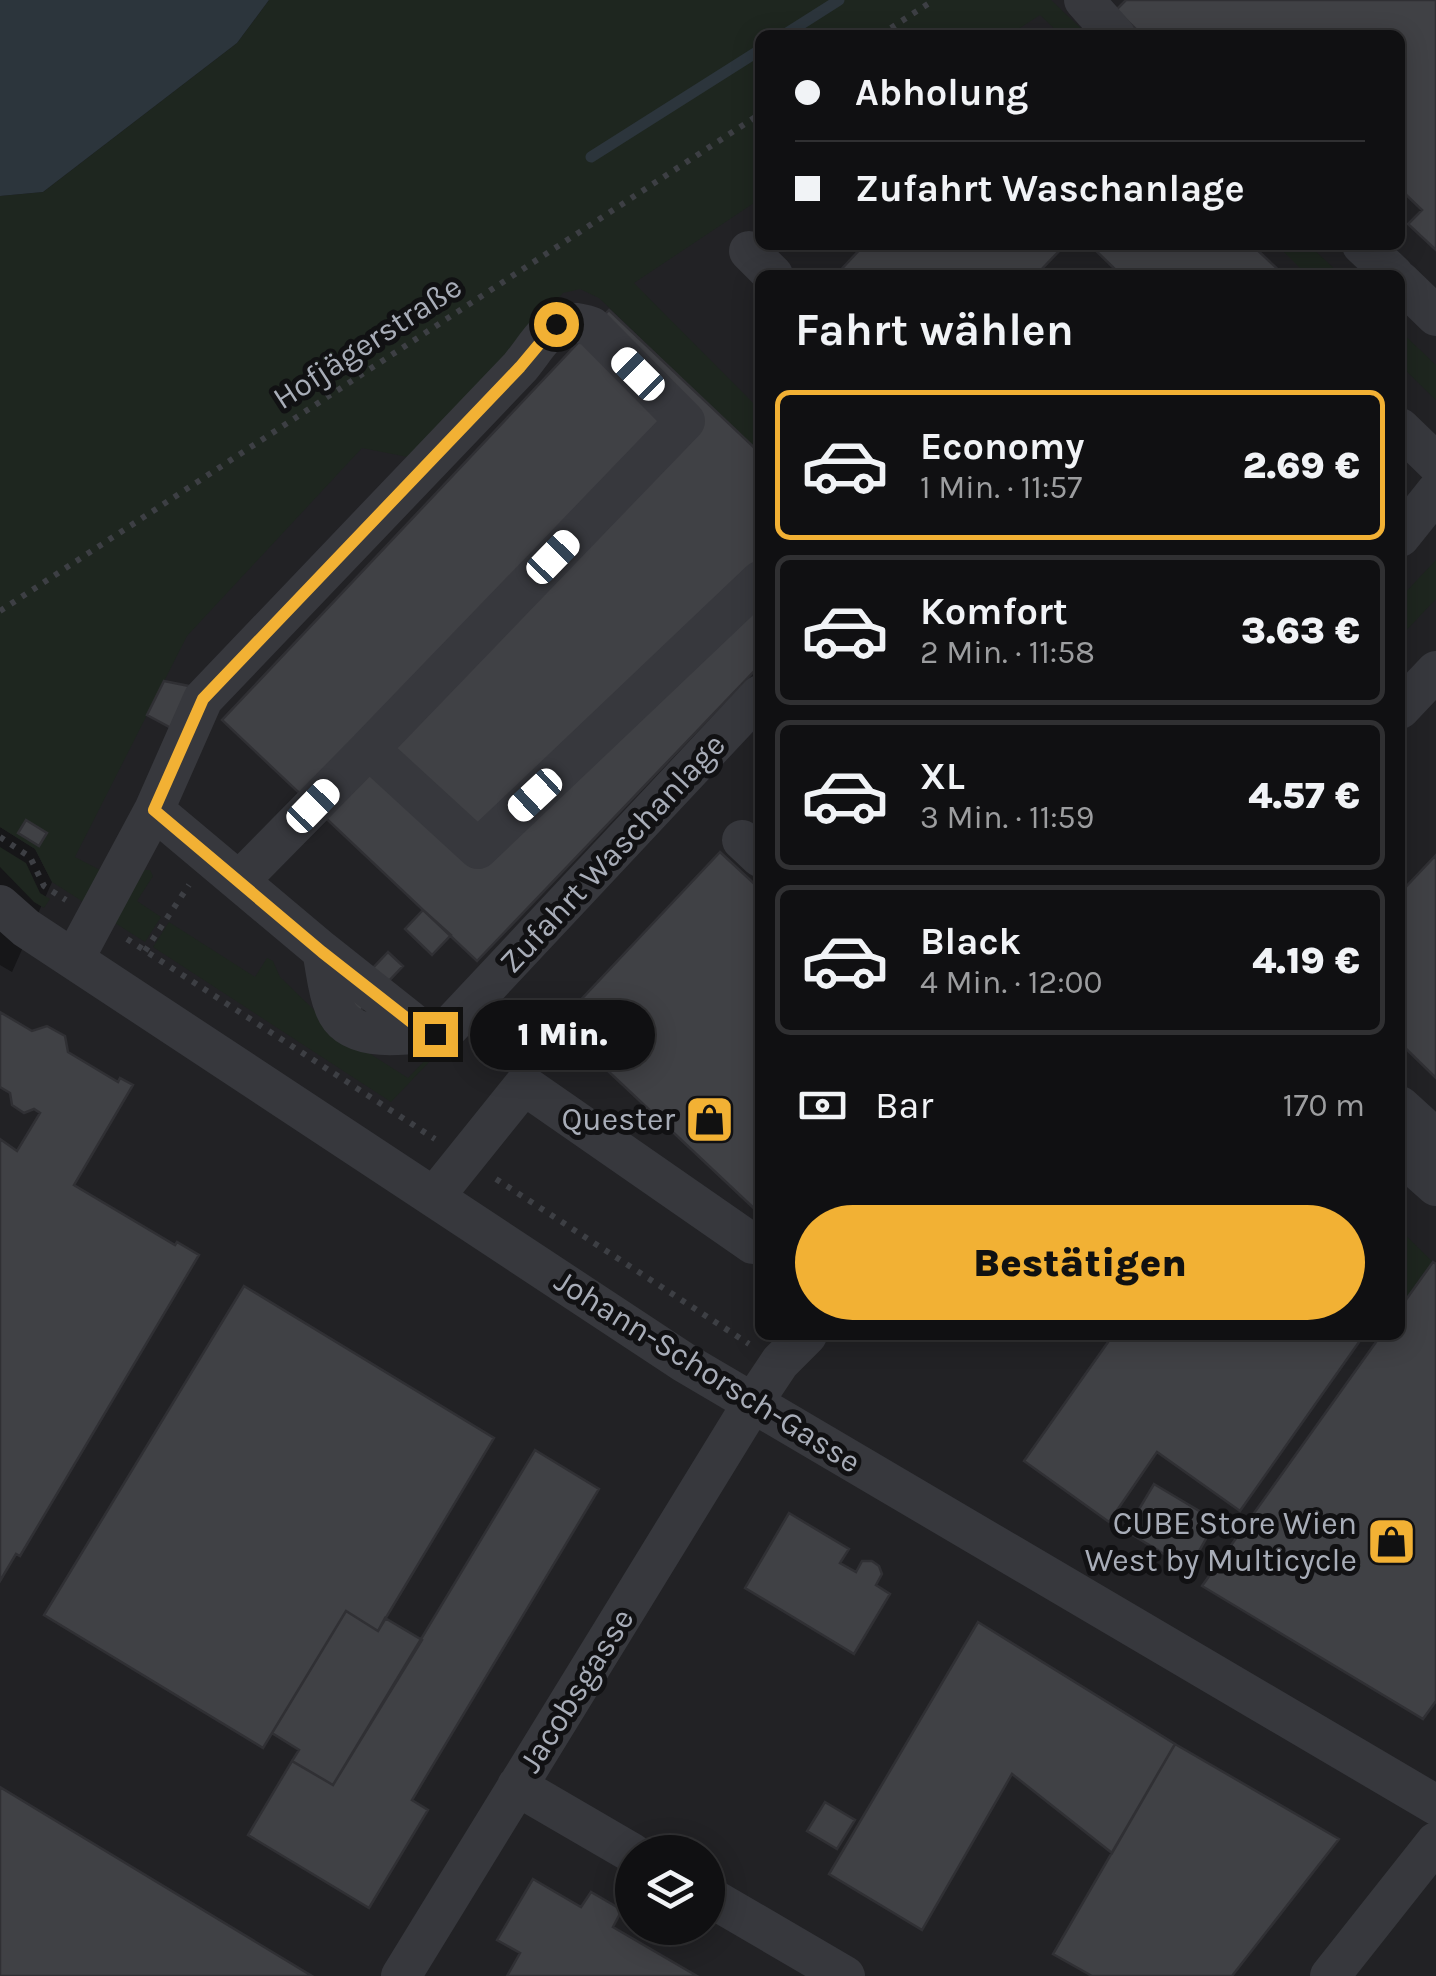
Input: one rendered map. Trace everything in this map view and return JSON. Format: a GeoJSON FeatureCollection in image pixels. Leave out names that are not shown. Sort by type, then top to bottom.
{"type":"FeatureCollection","features":[{"type":"Feature","properties":{"kind":"street"},"geometry":{"type":"LineString","coordinates":[[1084,0],[1111,30]]}},
{"type":"Feature","properties":{"kind":"street"},"geometry":{"type":"LineString","coordinates":[[1367,250],[1389,270]]}},
{"type":"Feature","properties":{"kind":"street"},"geometry":{"type":"LineString","coordinates":[[1405,286],[1436,316]]}},
{"type":"Feature","properties":{"kind":"street"},"geometry":{"type":"LineString","coordinates":[[74,960],[154,810],[203,699],[520,367],[556,324],[572,320],[592,327],[685,420],[369,748],[224,868]]}},
{"type":"Feature","properties":{"kind":"street"},"geometry":{"type":"LineString","coordinates":[[1405,433],[1436,463]]}},
{"type":"Feature","properties":{"kind":"street"},"geometry":{"type":"LineString","coordinates":[[1405,531],[1436,492]]}},
{"type":"Feature","properties":{"kind":"street"},"geometry":{"type":"LineString","coordinates":[[369,748],[478,849],[755,586]]}},
{"type":"Feature","properties":{"kind":"street"},"geometry":{"type":"LineString","coordinates":[[1405,704],[1436,671]]}},
{"type":"Feature","properties":{"kind":"street","name":"Zufahrt Waschanlage"},"geometry":{"type":"LineString","coordinates":[[154,810],[322,952],[424,1032],[435,1034],[449,1027],[755,700]]}},
{"type":"Feature","properties":{"kind":"street","name":"Johann-Schorsch-Gasse"},"geometry":{"type":"LineString","coordinates":[[0,905],[26,928],[684,1363],[1436,1805]]}},
{"type":"Feature","properties":{"kind":"street"},"geometry":{"type":"LineString","coordinates":[[434,1197],[524,1086],[753,1244]]}},
{"type":"Feature","properties":{"kind":"street"},"geometry":{"type":"LineString","coordinates":[[1405,1111],[1436,1139]]}},
{"type":"Feature","properties":{"kind":"street"},"geometry":{"type":"LineString","coordinates":[[1405,1158],[1436,1186]]}},
{"type":"Feature","properties":{"kind":"street","name":"Jacobsgasse"},"geometry":{"type":"LineString","coordinates":[[401,1976],[752,1404],[794,1349]]}},
{"type":"Feature","properties":{"kind":"street"},"geometry":{"type":"LineString","coordinates":[[517,1786],[615,1843]]}},
{"type":"Feature","properties":{"kind":"street"},"geometry":{"type":"LineString","coordinates":[[1330,1976],[1436,1842]]}},
{"type":"Feature","properties":{"kind":"street"},"geometry":{"type":"LineString","coordinates":[[725,1906],[845,1976]]}},
{"type":"Feature","properties":{"kind":"path"},"geometry":{"type":"LineString","coordinates":[[888,30],[934,0]]}},
{"type":"Feature","properties":{"kind":"path","name":"Hofjägerstraße"},"geometry":{"type":"LineString","coordinates":[[0,611],[755,117]]}},
{"type":"Feature","properties":{"kind":"path"},"geometry":{"type":"LineString","coordinates":[[0,837],[30,857],[44,886],[95,920],[465,1159],[755,1326]]}},
{"type":"Feature","properties":{"kind":"path"},"geometry":{"type":"LineString","coordinates":[[145,951],[224,868]]}},
{"type":"Feature","properties":{"kind":"shaded area"},"geometry":{"type":"Polygon","coordinates":[[[0,0],[269,0],[237,43],[43,192],[0,196],[0,0]]]}},
{"type":"Feature","properties":{"kind":"shaded area"},"geometry":{"type":"Polygon","coordinates":[[[269,0],[1051,0],[1083,30],[1056,30],[1040,15],[1017,30],[755,30],[755,202],[634,283],[755,405],[755,448],[599,298],[580,289],[563,293],[408,457],[362,448],[187,636],[75,857],[102,871],[85,903],[52,882],[35,849],[0,827],[0,196],[43,192],[237,43],[269,0]]]}},
{"type":"Feature","properties":{"kind":"shaded area"},"geometry":{"type":"Polygon","coordinates":[[[1005,0],[1436,0],[1436,1976],[0,1976],[0,965],[12,972],[52,882],[35,849],[0,827],[0,660],[755,164],[755,250],[1405,250],[1405,30],[960,30],[1005,0]]]}},
{"type":"Feature","properties":{"kind":"shaded area"},"geometry":{"type":"Polygon","coordinates":[[[1282,250],[1314,250],[1336,270],[1302,270],[1282,250]]]}},
{"type":"Feature","properties":{"kind":"shaded area"},"geometry":{"type":"Polygon","coordinates":[[[1405,336],[1436,365],[1436,400],[1405,370],[1405,336]]]}},
{"type":"Feature","properties":{"kind":"shaded area"},"geometry":{"type":"Polygon","coordinates":[[[1436,560],[1436,599],[1405,632],[1405,593],[1436,560]]]}},
{"type":"Feature","properties":{"kind":"shaded area"},"geometry":{"type":"Polygon","coordinates":[[[755,714],[755,719],[391,1102],[153,947],[169,922],[255,977],[267,958],[273,961],[280,977],[339,1034],[408,1078],[755,714]]]}},
{"type":"Feature","properties":{"kind":"shaded area"},"geometry":{"type":"Polygon","coordinates":[[[0,847],[26,863],[40,893],[50,899],[44,908],[0,867],[0,847]]]}},
{"type":"Feature","properties":{"kind":"shaded area"},"geometry":{"type":"Polygon","coordinates":[[[144,870],[150,870],[153,876],[137,901],[161,917],[145,942],[115,923],[144,870]]]}},
{"type":"Feature","properties":{"kind":"shaded area"},"geometry":{"type":"Polygon","coordinates":[[[1405,1235],[1433,1262],[1405,1301],[1405,1235]]]}},
{"type":"Feature","properties":{"kind":"building"},"geometry":{"type":"Polygon","coordinates":[[[1126,0],[1436,0],[1436,250],[1408,224],[1422,210],[1405,194],[1405,30],[1137,30],[1116,10],[1126,0]]]}},
{"type":"Feature","properties":{"kind":"building"},"geometry":{"type":"Polygon","coordinates":[[[859,250],[1060,250],[1041,270],[841,270],[859,250]]]}},
{"type":"Feature","properties":{"kind":"building"},"geometry":{"type":"Polygon","coordinates":[[[1095,250],[1257,250],[1279,270],[1116,270],[1095,250]]]}},
{"type":"Feature","properties":{"kind":"building"},"geometry":{"type":"Polygon","coordinates":[[[609,310],[755,448],[755,670],[477,961],[222,720],[609,310]]]}},
{"type":"Feature","properties":{"kind":"building"},"geometry":{"type":"Polygon","coordinates":[[[164,681],[194,687],[173,729],[147,715],[164,681]]]}},
{"type":"Feature","properties":{"kind":"building"},"geometry":{"type":"Polygon","coordinates":[[[26,820],[47,833],[39,846],[18,833],[26,820]]]}},
{"type":"Feature","properties":{"kind":"building","name":"Quester"},"geometry":{"type":"Polygon","coordinates":[[[720,852],[755,884],[755,1209],[558,1024],[720,852]]]}},
{"type":"Feature","properties":{"kind":"building"},"geometry":{"type":"Polygon","coordinates":[[[1436,855],[1436,1078],[1405,1048],[1405,888],[1436,855]]]}},
{"type":"Feature","properties":{"kind":"building"},"geometry":{"type":"Polygon","coordinates":[[[423,910],[451,935],[432,955],[405,929],[423,910]]]}},
{"type":"Feature","properties":{"kind":"building"},"geometry":{"type":"Polygon","coordinates":[[[388,952],[403,966],[349,1023],[334,1009],[388,952]]]}},
{"type":"Feature","properties":{"kind":"building"},"geometry":{"type":"Polygon","coordinates":[[[0,1012],[32,1031],[47,1026],[65,1036],[68,1052],[118,1082],[120,1078],[133,1085],[74,1185],[175,1245],[177,1242],[199,1255],[20,1556],[16,1554],[0,1581],[0,1139],[17,1151],[40,1113],[34,1109],[24,1113],[12,1105],[10,1093],[0,1087],[0,1012]]]}},
{"type":"Feature","properties":{"kind":"building"},"geometry":{"type":"Polygon","coordinates":[[[1433,1262],[1436,1264],[1436,1701],[1423,1719],[1202,1586],[1377,1340],[1405,1340],[1405,1301],[1433,1262]]]}},
{"type":"Feature","properties":{"kind":"building"},"geometry":{"type":"Polygon","coordinates":[[[244,1286],[494,1438],[378,1631],[346,1611],[263,1748],[44,1615],[244,1286]]]}},
{"type":"Feature","properties":{"kind":"building"},"geometry":{"type":"Polygon","coordinates":[[[1109,1340],[1360,1340],[1240,1511],[1157,1452],[1109,1522],[1024,1461],[1109,1340]]]}},
{"type":"Feature","properties":{"kind":"building"},"geometry":{"type":"Polygon","coordinates":[[[535,1450],[599,1489],[412,1800],[428,1810],[369,1908],[248,1835],[292,1761],[333,1785],[535,1450]]]}},
{"type":"Feature","properties":{"kind":"building"},"geometry":{"type":"Polygon","coordinates":[[[1154,1484],[1216,1521],[1189,1569],[1126,1531],[1154,1484]]]}},
{"type":"Feature","properties":{"kind":"building"},"geometry":{"type":"Polygon","coordinates":[[[789,1513],[849,1549],[840,1563],[856,1572],[862,1561],[879,1566],[882,1574],[876,1585],[890,1594],[854,1654],[745,1588],[789,1513]]]}},
{"type":"Feature","properties":{"kind":"building"},"geometry":{"type":"Polygon","coordinates":[[[346,1611],[378,1631],[385,1618],[422,1640],[333,1785],[292,1761],[299,1750],[272,1733],[346,1611]]]}},
{"type":"Feature","properties":{"kind":"building"},"geometry":{"type":"Polygon","coordinates":[[[978,1622],[1175,1744],[1112,1853],[1012,1774],[922,1930],[829,1874],[978,1622]]]}},
{"type":"Feature","properties":{"kind":"building"},"geometry":{"type":"Polygon","coordinates":[[[1175,1744],[1339,1839],[1232,1976],[1092,1976],[1053,1954],[1175,1744]]]}},
{"type":"Feature","properties":{"kind":"building"},"geometry":{"type":"Polygon","coordinates":[[[0,1787],[312,1976],[0,1976],[0,1787]]]}},
{"type":"Feature","properties":{"kind":"building"},"geometry":{"type":"Polygon","coordinates":[[[825,1802],[855,1820],[837,1849],[807,1831],[825,1802]]]}},
{"type":"Feature","properties":{"kind":"building"},"geometry":{"type":"Polygon","coordinates":[[[533,1879],[581,1907],[591,1892],[615,1906],[615,1945],[644,1945],[697,1976],[507,1976],[520,1953],[497,1940],[533,1879]]]}},
{"type":"Feature","properties":{"kind":"waterway"},"geometry":{"type":"LineString","coordinates":[[792,30],[839,0]]}},
{"type":"Feature","properties":{"kind":"waterway"},"geometry":{"type":"LineString","coordinates":[[591,157],[755,53]]}},
{"type":"Feature","properties":{"kind":"place","name":"Quester"},"geometry":{"type":"Point","coordinates":[710,1119]}},
{"type":"Feature","properties":{"kind":"place","name":"CUBE Store Wien West by Multicycle"},"geometry":{"type":"Point","coordinates":[1392,1541]}},
{"type":"Feature","properties":{"kind":"route"},"geometry":{"type":"LineString","coordinates":[[435,1034],[424,1032],[322,952],[154,810],[203,699],[520,367],[556,324]]}}]}
